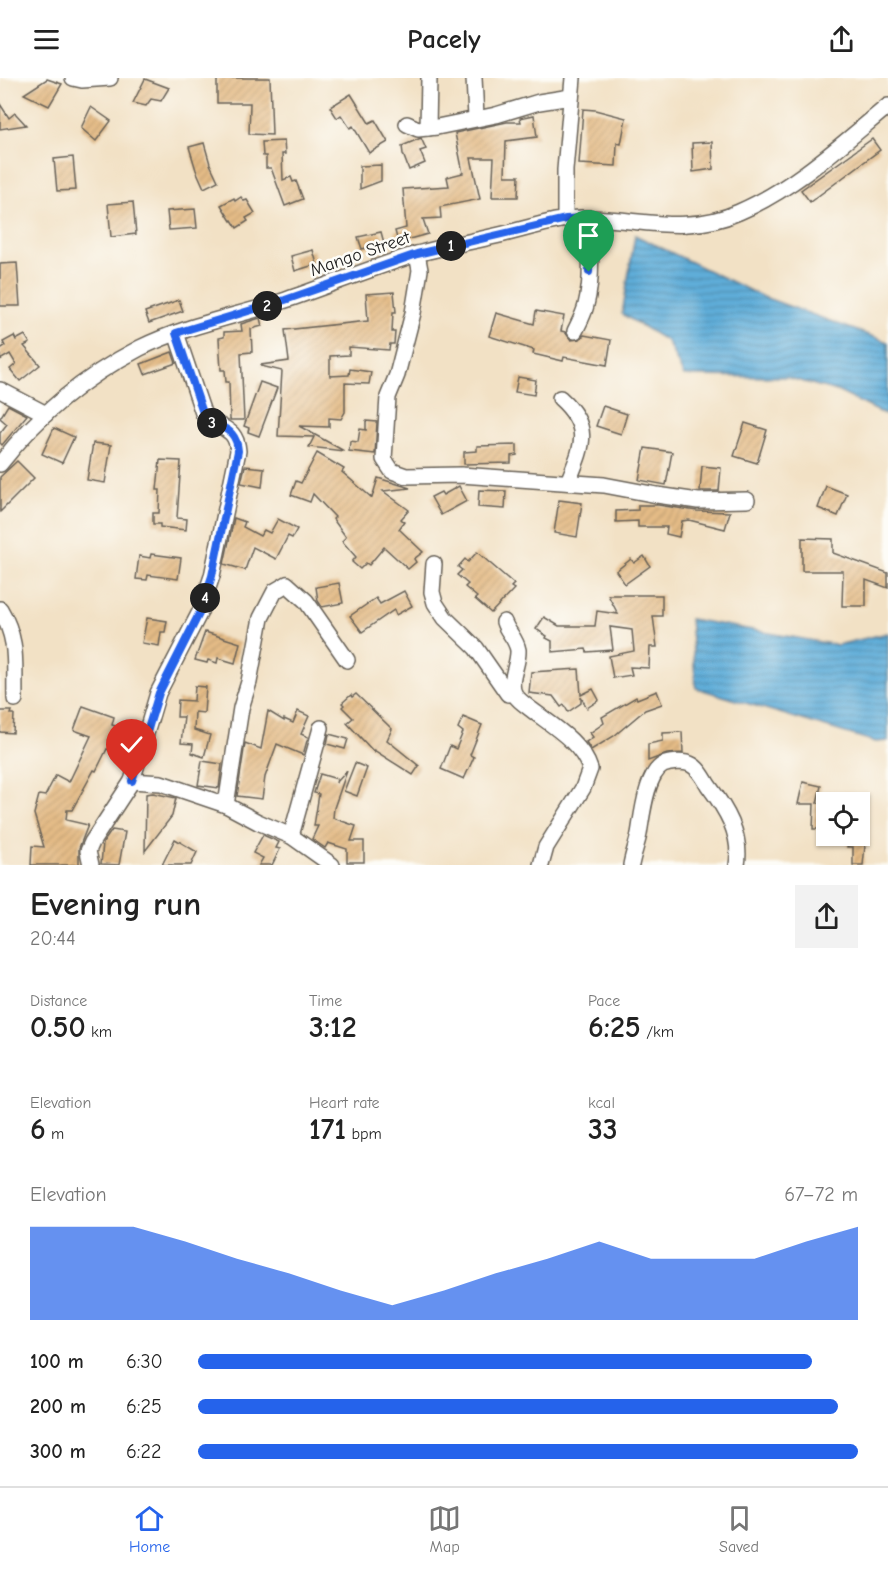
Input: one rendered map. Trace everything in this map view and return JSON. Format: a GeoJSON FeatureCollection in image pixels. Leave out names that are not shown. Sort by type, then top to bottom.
{"type":"FeatureCollection","features":[{"type":"Feature","properties":{"kind":"street"},"geometry":{"type":"LineString","coordinates":[[73,78],[81,80],[110,78]]}},
{"type":"Feature","properties":{"kind":"street"},"geometry":{"type":"LineString","coordinates":[[428,128],[429,78]]}},
{"type":"Feature","properties":{"kind":"street"},"geometry":{"type":"LineString","coordinates":[[474,78],[476,117]]}},
{"type":"Feature","properties":{"kind":"street"},"geometry":{"type":"LineString","coordinates":[[566,219],[565,170],[573,78]]}},
{"type":"Feature","properties":{"kind":"street"},"geometry":{"type":"LineString","coordinates":[[407,124],[418,129],[428,128],[496,115],[539,102],[572,97]]}},
{"type":"Feature","properties":{"kind":"street","name":"Mango Street"},"geometry":{"type":"LineString","coordinates":[[0,464],[46,414],[90,378],[141,348],[176,333],[285,300],[417,254],[566,219],[588,218],[681,226],[704,223],[738,213],[789,184],[825,159],[888,106]]}},
{"type":"Feature","properties":{"kind":"street"},"geometry":{"type":"LineString","coordinates":[[575,331],[586,306],[588,290],[590,244],[588,218]]}},
{"type":"Feature","properties":{"kind":"street"},"geometry":{"type":"LineString","coordinates":[[417,254],[420,270],[413,313],[397,375],[388,397],[384,459],[392,471],[406,476],[461,475],[604,484],[698,501],[747,500]]}},
{"type":"Feature","properties":{"kind":"street"},"geometry":{"type":"LineString","coordinates":[[91,865],[88,851],[132,781],[159,693],[200,612],[212,576],[238,451],[236,438],[231,432],[212,423],[203,413],[176,333]]}},
{"type":"Feature","properties":{"kind":"street"},"geometry":{"type":"LineString","coordinates":[[0,390],[46,414]]}},
{"type":"Feature","properties":{"kind":"street"},"geometry":{"type":"LineString","coordinates":[[560,398],[581,427],[583,439],[568,482]]}},
{"type":"Feature","properties":{"kind":"street"},"geometry":{"type":"LineString","coordinates":[[434,564],[432,592],[435,603],[445,618],[476,648],[508,694]]}},
{"type":"Feature","properties":{"kind":"street"},"geometry":{"type":"LineString","coordinates":[[226,805],[241,708],[249,682],[261,618],[276,591],[287,585],[306,601],[347,660]]}},
{"type":"Feature","properties":{"kind":"street"},"geometry":{"type":"LineString","coordinates":[[0,609],[7,621],[15,645],[15,699]]}},
{"type":"Feature","properties":{"kind":"street"},"geometry":{"type":"LineString","coordinates":[[504,621],[506,628],[515,638],[518,648],[511,687],[516,697],[566,736],[580,750],[590,769],[583,788],[546,847],[541,865]]}},
{"type":"Feature","properties":{"kind":"street"},"geometry":{"type":"LineString","coordinates":[[291,836],[321,728]]}},
{"type":"Feature","properties":{"kind":"street"},"geometry":{"type":"LineString","coordinates":[[631,865],[647,792],[656,773],[662,765],[680,762],[691,764],[699,772],[729,813],[735,832],[737,865]]}},
{"type":"Feature","properties":{"kind":"street"},"geometry":{"type":"LineString","coordinates":[[132,781],[161,783],[226,805],[291,836],[332,865]]}},
{"type":"Feature","properties":{"kind":"water"},"geometry":{"type":"Polygon","coordinates":[[[635,235],[761,296],[888,342],[888,416],[837,391],[786,377],[684,376],[667,341],[622,314],[635,235]]]}},
{"type":"Feature","properties":{"kind":"water"},"geometry":{"type":"Polygon","coordinates":[[[690,619],[837,645],[888,633],[888,741],[876,742],[696,688],[690,619]]]}},
{"type":"Feature","properties":{"kind":"building"},"geometry":{"type":"Polygon","coordinates":[[[217,78],[270,78],[272,135],[249,134],[250,103],[217,103],[217,78]]]}},
{"type":"Feature","properties":{"kind":"building"},"geometry":{"type":"Polygon","coordinates":[[[47,79],[62,84],[49,106],[24,94],[47,79]]]}},
{"type":"Feature","properties":{"kind":"building"},"geometry":{"type":"Polygon","coordinates":[[[145,79],[169,88],[161,101],[151,99],[146,106],[133,103],[145,79]]]}},
{"type":"Feature","properties":{"kind":"building"},"geometry":{"type":"Polygon","coordinates":[[[351,94],[369,123],[375,120],[388,142],[369,153],[353,126],[350,128],[341,115],[337,118],[330,107],[351,94]]]}},
{"type":"Feature","properties":{"kind":"building"},"geometry":{"type":"Polygon","coordinates":[[[0,104],[9,118],[15,113],[26,125],[0,129],[0,104]]]}},
{"type":"Feature","properties":{"kind":"building"},"geometry":{"type":"Polygon","coordinates":[[[91,107],[111,121],[96,141],[81,128],[91,107]]]}},
{"type":"Feature","properties":{"kind":"building"},"geometry":{"type":"Polygon","coordinates":[[[583,109],[626,118],[621,144],[617,143],[616,166],[579,164],[583,109]]]}},
{"type":"Feature","properties":{"kind":"building"},"geometry":{"type":"Polygon","coordinates":[[[534,115],[537,137],[506,141],[505,176],[519,176],[518,197],[492,197],[494,158],[471,158],[480,199],[440,207],[441,218],[423,219],[428,234],[398,242],[395,231],[406,228],[403,189],[449,186],[447,177],[463,173],[455,133],[507,122],[521,122],[520,118],[534,115]]]}},
{"type":"Feature","properties":{"kind":"building"},"geometry":{"type":"Polygon","coordinates":[[[421,138],[426,149],[420,151],[425,163],[409,170],[402,146],[421,138]]]}},
{"type":"Feature","properties":{"kind":"building"},"geometry":{"type":"Polygon","coordinates":[[[872,139],[880,150],[810,202],[801,190],[872,139]]]}},
{"type":"Feature","properties":{"kind":"building"},"geometry":{"type":"Polygon","coordinates":[[[284,141],[283,180],[291,177],[293,182],[296,181],[303,199],[285,206],[271,168],[266,168],[266,156],[263,156],[262,142],[284,141]]]}},
{"type":"Feature","properties":{"kind":"building"},"geometry":{"type":"Polygon","coordinates":[[[712,142],[713,169],[693,172],[692,143],[712,142]]]}},
{"type":"Feature","properties":{"kind":"building"},"geometry":{"type":"Polygon","coordinates":[[[204,143],[218,181],[204,188],[189,147],[204,143]]]}},
{"type":"Feature","properties":{"kind":"building"},"geometry":{"type":"Polygon","coordinates":[[[73,157],[76,190],[57,191],[54,159],[73,157]]]}},
{"type":"Feature","properties":{"kind":"building"},"geometry":{"type":"Polygon","coordinates":[[[381,165],[381,181],[360,189],[360,166],[381,165]]]}},
{"type":"Feature","properties":{"kind":"building"},"geometry":{"type":"Polygon","coordinates":[[[241,197],[244,201],[247,200],[255,213],[246,218],[248,221],[237,228],[221,205],[241,197]]]}},
{"type":"Feature","properties":{"kind":"building"},"geometry":{"type":"Polygon","coordinates":[[[133,202],[136,234],[111,237],[108,204],[133,202]]]}},
{"type":"Feature","properties":{"kind":"building"},"geometry":{"type":"Polygon","coordinates":[[[195,209],[197,228],[169,230],[167,211],[195,209]]]}},
{"type":"Feature","properties":{"kind":"building"},"geometry":{"type":"Polygon","coordinates":[[[381,232],[384,243],[362,249],[358,237],[381,232]]]}},
{"type":"Feature","properties":{"kind":"building"},"geometry":{"type":"Polygon","coordinates":[[[313,250],[317,264],[295,271],[291,256],[313,250]]]}},
{"type":"Feature","properties":{"kind":"building"},"geometry":{"type":"Polygon","coordinates":[[[17,263],[20,306],[0,306],[0,264],[17,263]]]}},
{"type":"Feature","properties":{"kind":"building"},"geometry":{"type":"Polygon","coordinates":[[[394,292],[396,312],[393,312],[392,332],[395,332],[394,344],[390,344],[389,350],[349,347],[349,355],[330,356],[330,376],[349,375],[350,369],[371,372],[369,384],[345,383],[345,412],[341,419],[329,418],[329,427],[299,426],[344,451],[309,447],[314,437],[278,436],[282,371],[261,365],[289,361],[285,330],[368,321],[366,294],[394,292]]]}},
{"type":"Feature","properties":{"kind":"building"},"geometry":{"type":"Polygon","coordinates":[[[179,300],[183,311],[149,323],[145,312],[179,300]]]}},
{"type":"Feature","properties":{"kind":"building"},"geometry":{"type":"Polygon","coordinates":[[[536,311],[564,316],[561,331],[565,332],[571,340],[580,339],[584,335],[611,340],[607,365],[564,357],[563,361],[533,354],[534,350],[489,336],[496,313],[534,324],[536,311]]]}},
{"type":"Feature","properties":{"kind":"building"},"geometry":{"type":"Polygon","coordinates":[[[260,318],[262,326],[251,329],[252,352],[241,353],[244,420],[230,420],[229,382],[226,382],[225,370],[221,370],[219,338],[224,337],[224,332],[242,331],[241,324],[260,318]]]}},
{"type":"Feature","properties":{"kind":"building"},"geometry":{"type":"Polygon","coordinates":[[[25,335],[30,343],[24,346],[40,365],[20,381],[10,369],[16,364],[10,354],[0,360],[0,349],[5,346],[3,342],[14,336],[16,340],[25,335]]]}},
{"type":"Feature","properties":{"kind":"building"},"geometry":{"type":"Polygon","coordinates":[[[172,352],[176,363],[145,374],[141,364],[172,352]]]}},
{"type":"Feature","properties":{"kind":"building"},"geometry":{"type":"Polygon","coordinates":[[[518,377],[536,380],[534,395],[515,392],[518,377]]]}},
{"type":"Feature","properties":{"kind":"building"},"geometry":{"type":"Polygon","coordinates":[[[260,382],[277,388],[259,436],[248,432],[249,428],[244,426],[260,382]]]}},
{"type":"Feature","properties":{"kind":"building"},"geometry":{"type":"Polygon","coordinates":[[[8,405],[27,415],[2,445],[0,433],[7,424],[0,418],[8,405]]]}},
{"type":"Feature","properties":{"kind":"building"},"geometry":{"type":"Polygon","coordinates":[[[603,406],[627,414],[621,434],[596,426],[603,406]]]}},
{"type":"Feature","properties":{"kind":"building"},"geometry":{"type":"Polygon","coordinates":[[[366,421],[377,422],[375,454],[349,451],[350,441],[358,442],[360,429],[366,430],[366,421]]]}},
{"type":"Feature","properties":{"kind":"building"},"geometry":{"type":"Polygon","coordinates":[[[745,423],[767,430],[757,463],[734,456],[745,423]]]}},
{"type":"Feature","properties":{"kind":"building"},"geometry":{"type":"Polygon","coordinates":[[[54,428],[74,437],[62,463],[42,454],[54,428]]]}},
{"type":"Feature","properties":{"kind":"building"},"geometry":{"type":"Polygon","coordinates":[[[93,443],[111,445],[105,483],[87,480],[93,443]]]}},
{"type":"Feature","properties":{"kind":"building"},"geometry":{"type":"Polygon","coordinates":[[[517,445],[517,455],[511,456],[511,463],[464,464],[464,452],[477,451],[477,446],[517,445]]]}},
{"type":"Feature","properties":{"kind":"building"},"geometry":{"type":"Polygon","coordinates":[[[645,448],[672,452],[666,485],[639,480],[645,448]]]}},
{"type":"Feature","properties":{"kind":"building"},"geometry":{"type":"Polygon","coordinates":[[[317,453],[344,469],[342,472],[372,498],[378,478],[410,488],[383,491],[409,510],[401,519],[404,522],[399,529],[423,552],[414,559],[416,562],[408,569],[384,547],[369,565],[366,563],[360,569],[352,562],[356,557],[342,541],[346,537],[333,519],[335,517],[313,494],[310,502],[291,495],[296,481],[301,483],[317,453]]]}},
{"type":"Feature","properties":{"kind":"building"},"geometry":{"type":"Polygon","coordinates":[[[160,460],[181,461],[177,518],[187,519],[186,530],[153,524],[153,513],[159,513],[160,490],[157,490],[160,460]]]}},
{"type":"Feature","properties":{"kind":"building"},"geometry":{"type":"Polygon","coordinates":[[[17,461],[34,478],[0,512],[0,477],[17,461]]]}},
{"type":"Feature","properties":{"kind":"building"},"geometry":{"type":"Polygon","coordinates":[[[245,466],[264,468],[262,487],[241,483],[245,466]]]}},
{"type":"Feature","properties":{"kind":"building"},"geometry":{"type":"Polygon","coordinates":[[[702,466],[721,468],[719,491],[700,491],[702,466]]]}},
{"type":"Feature","properties":{"kind":"building"},"geometry":{"type":"Polygon","coordinates":[[[459,486],[467,501],[441,515],[431,497],[441,492],[443,495],[459,486]]]}},
{"type":"Feature","properties":{"kind":"building"},"geometry":{"type":"Polygon","coordinates":[[[826,486],[847,494],[838,516],[818,508],[826,486]]]}},
{"type":"Feature","properties":{"kind":"building"},"geometry":{"type":"Polygon","coordinates":[[[479,490],[506,491],[505,509],[478,507],[479,490]]]}},
{"type":"Feature","properties":{"kind":"building"},"geometry":{"type":"Polygon","coordinates":[[[559,500],[582,503],[577,537],[554,533],[559,500]]]}},
{"type":"Feature","properties":{"kind":"building"},"geometry":{"type":"Polygon","coordinates":[[[638,505],[730,512],[725,529],[689,520],[682,521],[679,537],[666,534],[667,527],[638,527],[638,521],[616,522],[616,511],[638,510],[638,505]]]}},
{"type":"Feature","properties":{"kind":"building"},"geometry":{"type":"Polygon","coordinates":[[[234,518],[245,522],[243,527],[260,536],[264,530],[270,533],[278,519],[297,529],[292,538],[288,536],[276,559],[253,547],[245,570],[224,564],[234,518]]]}},
{"type":"Feature","properties":{"kind":"building"},"geometry":{"type":"Polygon","coordinates":[[[802,538],[833,539],[833,553],[888,573],[888,588],[866,580],[866,606],[842,606],[843,571],[802,571],[802,538]]]}},
{"type":"Feature","properties":{"kind":"building"},"geometry":{"type":"Polygon","coordinates":[[[477,552],[514,584],[511,587],[514,589],[491,613],[475,599],[477,597],[465,587],[468,584],[457,575],[462,570],[458,567],[465,559],[468,562],[477,552]]]}},
{"type":"Feature","properties":{"kind":"building"},"geometry":{"type":"Polygon","coordinates":[[[151,554],[181,558],[178,579],[148,575],[147,580],[136,579],[139,556],[150,558],[151,554]]]}},
{"type":"Feature","properties":{"kind":"building"},"geometry":{"type":"Polygon","coordinates":[[[644,556],[650,566],[625,584],[616,571],[631,559],[634,563],[644,556]]]}},
{"type":"Feature","properties":{"kind":"building"},"geometry":{"type":"Polygon","coordinates":[[[339,583],[343,603],[322,607],[318,601],[316,587],[339,583]]]}},
{"type":"Feature","properties":{"kind":"building"},"geometry":{"type":"Polygon","coordinates":[[[404,591],[412,606],[396,615],[394,610],[362,632],[350,616],[376,598],[380,604],[404,591]]]}},
{"type":"Feature","properties":{"kind":"building"},"geometry":{"type":"Polygon","coordinates":[[[608,595],[662,595],[662,616],[653,616],[657,647],[650,647],[649,668],[630,667],[632,675],[613,678],[609,656],[634,651],[632,630],[610,627],[613,650],[587,652],[586,649],[552,652],[552,641],[536,629],[544,617],[559,626],[595,626],[597,611],[618,614],[608,595]]]}},
{"type":"Feature","properties":{"kind":"building"},"geometry":{"type":"Polygon","coordinates":[[[147,618],[167,621],[165,632],[161,632],[159,646],[142,643],[147,618]]]}},
{"type":"Feature","properties":{"kind":"building"},"geometry":{"type":"Polygon","coordinates":[[[205,632],[240,643],[235,663],[218,658],[217,663],[195,660],[205,632]]]}},
{"type":"Feature","properties":{"kind":"building"},"geometry":{"type":"Polygon","coordinates":[[[579,669],[581,695],[593,689],[599,700],[587,708],[581,697],[581,703],[568,712],[564,705],[561,707],[553,696],[529,693],[531,672],[579,669]]]}},
{"type":"Feature","properties":{"kind":"building"},"geometry":{"type":"Polygon","coordinates":[[[195,686],[206,687],[204,713],[195,712],[194,730],[210,735],[204,757],[192,753],[193,744],[181,743],[184,717],[177,717],[178,700],[194,701],[195,686]]]}},
{"type":"Feature","properties":{"kind":"building"},"geometry":{"type":"Polygon","coordinates":[[[657,691],[662,704],[645,710],[614,736],[591,750],[586,742],[593,737],[590,733],[604,723],[602,717],[636,697],[637,699],[657,691]]]}},
{"type":"Feature","properties":{"kind":"building"},"geometry":{"type":"Polygon","coordinates":[[[356,694],[392,729],[387,740],[419,766],[413,775],[374,750],[374,752],[347,723],[353,718],[342,707],[344,705],[342,703],[351,695],[352,697],[356,694]]]}},
{"type":"Feature","properties":{"kind":"building"},"geometry":{"type":"Polygon","coordinates":[[[83,706],[114,717],[112,725],[136,732],[129,756],[107,749],[72,810],[67,810],[66,820],[88,825],[79,848],[79,865],[31,865],[32,846],[44,847],[34,814],[39,795],[45,796],[56,775],[69,782],[91,736],[74,730],[83,706]]]}},
{"type":"Feature","properties":{"kind":"building"},"geometry":{"type":"Polygon","coordinates":[[[0,711],[12,711],[11,714],[14,714],[13,733],[0,732],[0,711]]]}},
{"type":"Feature","properties":{"kind":"building"},"geometry":{"type":"Polygon","coordinates":[[[268,711],[284,721],[284,719],[293,723],[298,711],[309,716],[301,734],[308,737],[303,755],[277,744],[265,777],[262,799],[237,796],[245,743],[261,749],[268,711]]]}},
{"type":"Feature","properties":{"kind":"building"},"geometry":{"type":"Polygon","coordinates":[[[463,717],[482,725],[470,755],[474,757],[464,779],[441,769],[450,746],[456,749],[463,732],[458,728],[463,717]]]}},
{"type":"Feature","properties":{"kind":"building"},"geometry":{"type":"Polygon","coordinates":[[[682,732],[683,753],[667,754],[648,761],[648,744],[663,741],[663,733],[682,732]]]}},
{"type":"Feature","properties":{"kind":"building"},"geometry":{"type":"Polygon","coordinates":[[[329,734],[348,739],[345,749],[327,744],[329,734]]]}},
{"type":"Feature","properties":{"kind":"building"},"geometry":{"type":"Polygon","coordinates":[[[202,761],[222,764],[219,788],[198,785],[202,761]]]}},
{"type":"Feature","properties":{"kind":"building"},"geometry":{"type":"Polygon","coordinates":[[[355,763],[367,768],[357,796],[344,791],[355,763]]]}},
{"type":"Feature","properties":{"kind":"building"},"geometry":{"type":"Polygon","coordinates":[[[347,771],[334,808],[333,818],[356,826],[351,841],[364,841],[364,862],[347,862],[347,849],[328,843],[325,848],[312,839],[318,826],[314,826],[319,794],[314,793],[320,774],[337,779],[336,783],[347,771]]]}},
{"type":"Feature","properties":{"kind":"building"},"geometry":{"type":"Polygon","coordinates":[[[803,782],[821,786],[820,792],[816,792],[816,829],[813,829],[814,804],[798,804],[803,782]]]}},
{"type":"Feature","properties":{"kind":"building"},"geometry":{"type":"Polygon","coordinates":[[[153,793],[176,798],[172,816],[145,851],[146,794],[153,793]]]}},
{"type":"Feature","properties":{"kind":"building"},"geometry":{"type":"Polygon","coordinates":[[[112,830],[125,832],[119,865],[101,864],[103,843],[112,830]]]}},
{"type":"Feature","properties":{"kind":"building"},"geometry":{"type":"Polygon","coordinates":[[[263,835],[279,842],[276,848],[280,849],[272,865],[259,865],[263,858],[253,853],[263,835]]]}},
{"type":"Feature","properties":{"kind":"building"},"geometry":{"type":"Polygon","coordinates":[[[175,839],[197,852],[191,865],[162,865],[175,839]]]}},
{"type":"Feature","properties":{"kind":"building"},"geometry":{"type":"Polygon","coordinates":[[[865,846],[863,865],[853,865],[853,847],[847,847],[865,846]]]}},
{"type":"Feature","properties":{"kind":"route"},"geometry":{"type":"LineString","coordinates":[[132,781],[159,693],[200,612],[212,576],[238,451],[236,438],[231,432],[212,423],[203,413],[176,333],[285,300],[417,254],[566,219],[588,218],[589,272]]}}]}
